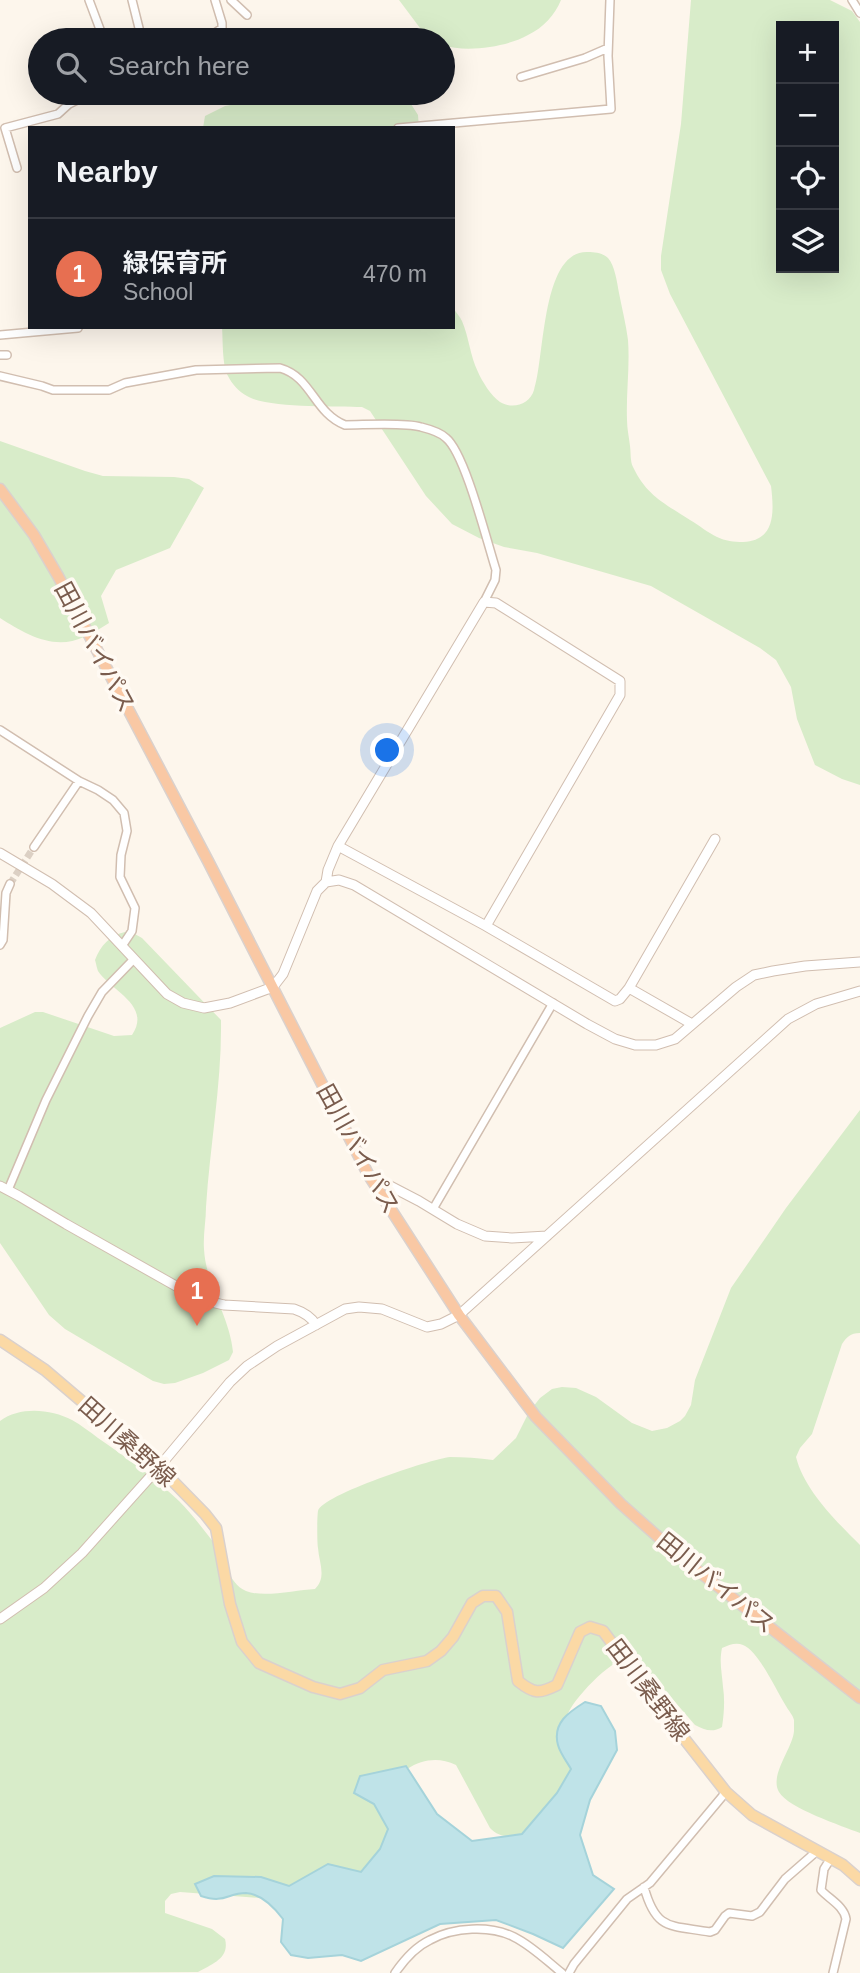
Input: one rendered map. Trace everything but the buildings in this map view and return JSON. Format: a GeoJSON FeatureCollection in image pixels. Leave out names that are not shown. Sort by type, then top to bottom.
{"type":"FeatureCollection","features":[{"type":"Feature","properties":{"kind":"highway","name":"田川バイパス"},"geometry":{"type":"LineString","coordinates":[[0,489],[34,535],[58,576],[273,986],[368,1174],[459,1315],[536,1417],[621,1504],[683,1559],[860,1698]]}},
{"type":"Feature","properties":{"kind":"main road","name":"田川桑野線"},"geometry":{"type":"LineString","coordinates":[[0,1340],[45,1370],[159,1467],[205,1514],[216,1528],[230,1604],[242,1642],[259,1663],[313,1687],[340,1694],[360,1688],[383,1670],[428,1661],[453,1637],[472,1603],[483,1597],[496,1597],[507,1612],[518,1681],[531,1691],[543,1691],[557,1685],[580,1632],[590,1627],[603,1631],[726,1792],[752,1815],[844,1865],[860,1880]]}},
{"type":"Feature","properties":{"kind":"street"},"geometry":{"type":"LineString","coordinates":[[89,0],[100,28]]}},
{"type":"Feature","properties":{"kind":"street"},"geometry":{"type":"LineString","coordinates":[[132,0],[139,28]]}},
{"type":"Feature","properties":{"kind":"street"},"geometry":{"type":"LineString","coordinates":[[215,0],[222,28]]}},
{"type":"Feature","properties":{"kind":"street"},"geometry":{"type":"LineString","coordinates":[[231,0],[247,15]]}},
{"type":"Feature","properties":{"kind":"street"},"geometry":{"type":"LineString","coordinates":[[420,126],[611,109],[608,48],[610,0]]}},
{"type":"Feature","properties":{"kind":"street"},"geometry":{"type":"LineString","coordinates":[[852,0],[860,13]]}},
{"type":"Feature","properties":{"kind":"street"},"geometry":{"type":"LineString","coordinates":[[521,77],[586,58],[608,48]]}},
{"type":"Feature","properties":{"kind":"street"},"geometry":{"type":"LineString","coordinates":[[17,168],[5,128],[58,114],[68,105]]}},
{"type":"Feature","properties":{"kind":"street"},"geometry":{"type":"LineString","coordinates":[[0,335],[67,329]]}},
{"type":"Feature","properties":{"kind":"street"},"geometry":{"type":"LineString","coordinates":[[0,376],[53,390],[109,390],[125,383],[196,370],[280,368],[290,371],[298,376],[334,421],[345,425],[419,426],[446,437],[456,449],[496,570],[495,580],[484,602],[338,846],[326,882],[317,891],[283,974],[273,986],[230,1003],[204,1008],[183,1003],[167,995],[91,913],[52,884],[0,853]]}},
{"type":"Feature","properties":{"kind":"street"},"geometry":{"type":"LineString","coordinates":[[484,602],[496,603],[620,681],[622,687],[620,695],[486,926]]}},
{"type":"Feature","properties":{"kind":"street"},"geometry":{"type":"LineString","coordinates":[[0,730],[113,800],[124,813],[127,831],[119,868],[120,877],[135,908],[135,921],[122,946]]}},
{"type":"Feature","properties":{"kind":"street"},"geometry":{"type":"LineString","coordinates":[[34,847],[79,781]]}},
{"type":"Feature","properties":{"kind":"street"},"geometry":{"type":"LineString","coordinates":[[338,846],[486,926],[615,1001],[629,988],[715,839]]}},
{"type":"Feature","properties":{"kind":"street"},"geometry":{"type":"LineString","coordinates":[[326,882],[339,880],[354,885],[615,1039],[635,1045],[656,1045],[675,1039],[754,975],[805,966],[860,962]]}},
{"type":"Feature","properties":{"kind":"street"},"geometry":{"type":"LineString","coordinates":[[0,945],[3,940],[6,894],[10,884]]}},
{"type":"Feature","properties":{"kind":"street"},"geometry":{"type":"LineString","coordinates":[[134,959],[102,992],[88,1016],[4,1188],[200,1299],[224,1305],[294,1309],[302,1311],[316,1325]]}},
{"type":"Feature","properties":{"kind":"street"},"geometry":{"type":"LineString","coordinates":[[629,988],[692,1024]]}},
{"type":"Feature","properties":{"kind":"street"},"geometry":{"type":"LineString","coordinates":[[0,1619],[44,1588],[82,1553],[230,1382],[247,1366],[277,1346],[345,1309],[382,1309],[427,1327],[441,1324],[459,1315],[788,1019],[816,1004],[860,991]]}},
{"type":"Feature","properties":{"kind":"street"},"geometry":{"type":"LineString","coordinates":[[433,1209],[553,1003]]}},
{"type":"Feature","properties":{"kind":"street"},"geometry":{"type":"LineString","coordinates":[[368,1174],[457,1224],[485,1236],[547,1236]]}},
{"type":"Feature","properties":{"kind":"street"},"geometry":{"type":"LineString","coordinates":[[569,1973],[573,1964],[626,1899],[650,1883],[726,1792]]}},
{"type":"Feature","properties":{"kind":"street"},"geometry":{"type":"LineString","coordinates":[[644,1887],[649,1906],[659,1921],[710,1932],[715,1930],[729,1913],[752,1916],[760,1912],[785,1879],[817,1851]]}},
{"type":"Feature","properties":{"kind":"street"},"geometry":{"type":"LineString","coordinates":[[831,1858],[824,1869],[821,1890],[845,1911],[846,1919],[833,1973]]}},
{"type":"Feature","properties":{"kind":"street"},"geometry":{"type":"LineString","coordinates":[[395,1973],[407,1957],[430,1940],[467,1930],[492,1930],[518,1939],[562,1973]]}},
{"type":"Feature","properties":{"kind":"green space"},"geometry":{"type":"Polygon","coordinates":[[[399,0],[561,0],[539,29],[509,43],[486,48],[455,47],[455,28],[420,28],[399,0]]]}},
{"type":"Feature","properties":{"kind":"green space"},"geometry":{"type":"Polygon","coordinates":[[[691,0],[830,0],[852,11],[860,22],[860,785],[815,765],[797,719],[791,687],[776,660],[760,648],[651,586],[537,553],[504,547],[452,524],[426,496],[370,411],[362,407],[269,403],[256,400],[239,390],[226,372],[222,329],[455,329],[455,311],[462,321],[475,366],[487,388],[500,402],[520,404],[529,399],[534,390],[548,308],[561,268],[573,256],[588,252],[601,254],[608,258],[614,270],[627,334],[627,427],[631,462],[638,477],[657,498],[717,537],[730,541],[754,540],[762,536],[770,523],[773,505],[771,486],[670,294],[661,270],[681,124],[691,0]]]}},
{"type":"Feature","properties":{"kind":"green space"},"geometry":{"type":"Polygon","coordinates":[[[412,105],[418,115],[419,126],[203,126],[205,116],[225,106],[412,105]]]}},
{"type":"Feature","properties":{"kind":"green space"},"geometry":{"type":"Polygon","coordinates":[[[0,441],[103,476],[174,477],[189,479],[204,488],[170,548],[116,570],[101,596],[109,623],[84,637],[62,642],[40,639],[0,618],[0,441]]]}},
{"type":"Feature","properties":{"kind":"green space"},"geometry":{"type":"Polygon","coordinates":[[[125,932],[142,938],[221,1020],[220,1067],[204,1244],[209,1276],[227,1326],[233,1352],[229,1360],[175,1383],[153,1381],[65,1329],[49,1315],[0,1243],[0,1028],[35,1012],[43,1012],[114,1036],[132,1035],[137,1024],[137,1015],[127,999],[98,971],[95,960],[106,942],[125,932]]]}},
{"type":"Feature","properties":{"kind":"green space"},"geometry":{"type":"Polygon","coordinates":[[[860,1110],[860,1333],[849,1336],[842,1344],[812,1434],[796,1457],[814,1493],[860,1545],[860,1833],[804,1810],[779,1792],[777,1778],[793,1738],[794,1720],[767,1672],[749,1648],[738,1644],[722,1648],[723,1722],[722,1727],[712,1730],[695,1725],[642,1664],[634,1658],[628,1658],[612,1665],[593,1681],[576,1700],[567,1716],[566,1729],[576,1774],[565,1815],[527,1833],[507,1836],[498,1834],[490,1828],[456,1765],[437,1760],[425,1761],[407,1769],[410,1794],[369,1870],[261,1898],[180,1892],[171,1894],[165,1901],[165,1913],[212,1929],[225,1939],[226,1946],[222,1956],[198,1972],[0,1973],[0,1421],[26,1411],[55,1413],[72,1420],[140,1468],[179,1501],[214,1543],[231,1576],[240,1587],[261,1594],[315,1589],[321,1580],[318,1511],[324,1504],[357,1487],[439,1459],[455,1457],[493,1460],[516,1438],[529,1412],[540,1398],[552,1389],[576,1388],[596,1397],[632,1423],[652,1431],[667,1428],[680,1421],[691,1405],[695,1380],[731,1288],[786,1208],[860,1110]]]}},
{"type":"Feature","properties":{"kind":"water"},"geometry":{"type":"Polygon","coordinates":[[[585,1702],[601,1706],[615,1731],[617,1750],[590,1800],[580,1835],[593,1875],[614,1889],[563,1948],[496,1920],[440,1924],[361,1961],[342,1955],[308,1958],[291,1955],[281,1942],[283,1919],[262,1899],[246,1893],[221,1899],[209,1898],[201,1896],[195,1884],[214,1876],[261,1877],[289,1886],[328,1864],[361,1872],[380,1849],[388,1829],[374,1804],[354,1793],[360,1776],[406,1766],[437,1814],[472,1841],[522,1834],[557,1793],[571,1769],[559,1748],[557,1730],[568,1714],[585,1702]]]}},
{"type":"Feature","properties":{"kind":"tunnel"},"geometry":{"type":"LineString","coordinates":[[10,884],[34,847]]}},
{"type":"Feature","properties":{"kind":"place","name":"緑保育所"},"geometry":{"type":"Point","coordinates":[197,1326]}}]}
